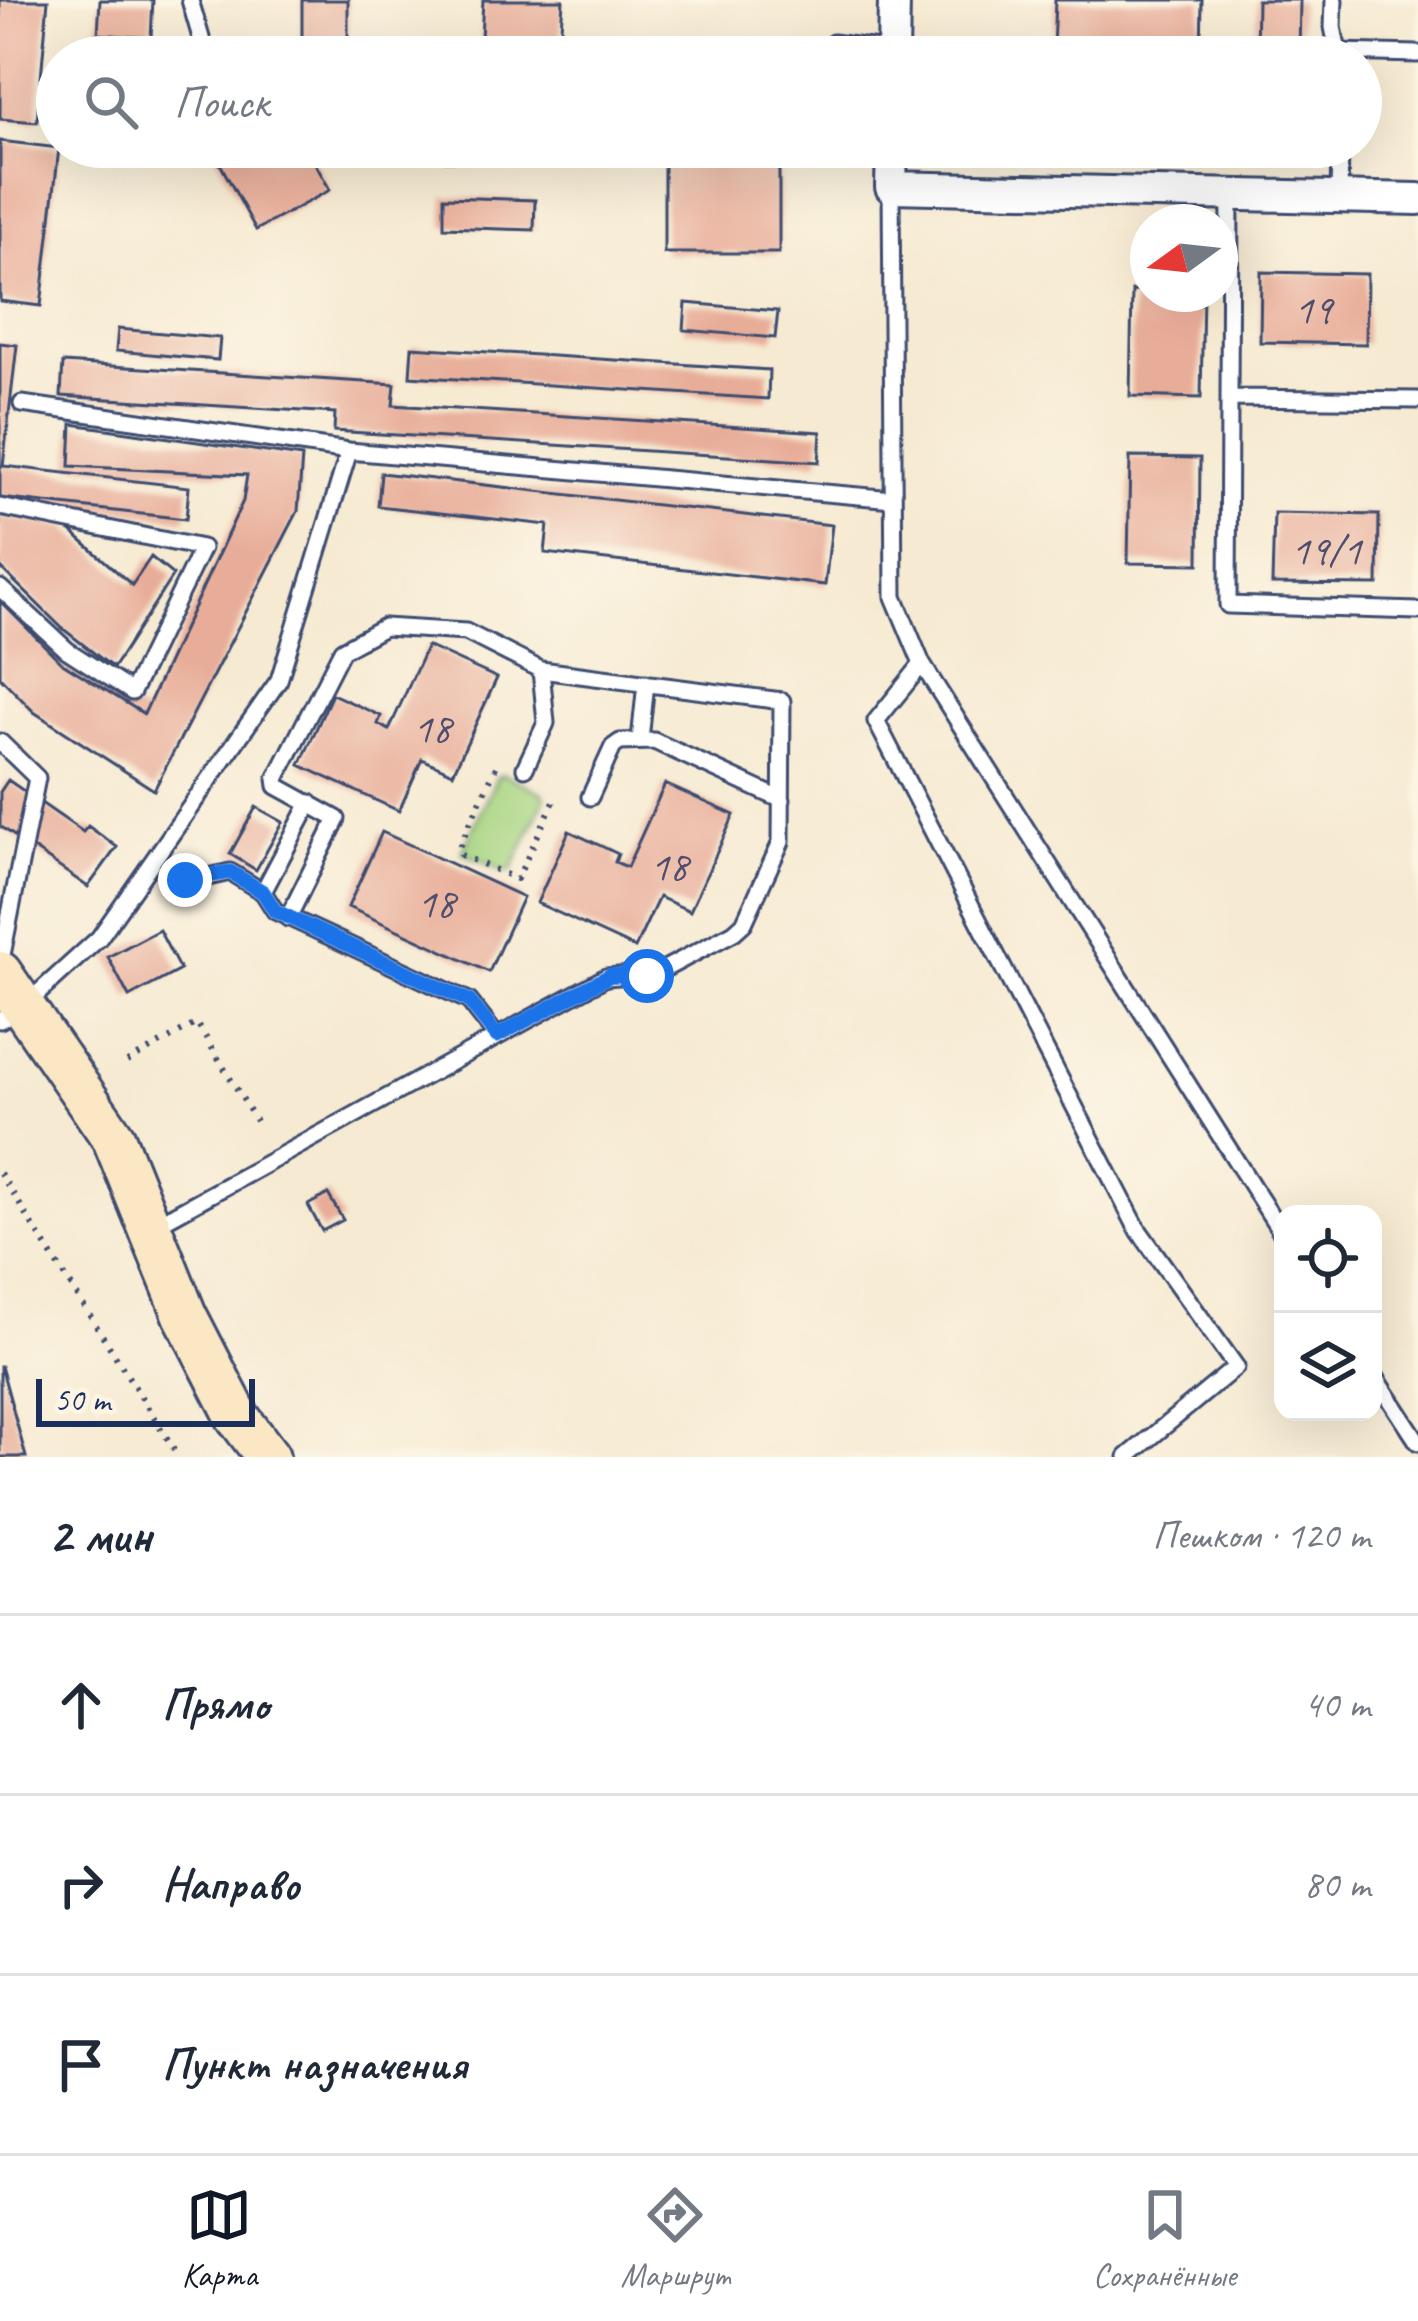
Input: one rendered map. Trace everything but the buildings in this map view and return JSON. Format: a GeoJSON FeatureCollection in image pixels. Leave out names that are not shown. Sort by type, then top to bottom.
{"type":"FeatureCollection","features":[{"type":"Feature","properties":{"kind":"main road"},"geometry":{"type":"LineString","coordinates":[[6,991],[114,1139],[185,1315],[237,1416],[268,1457]]}},
{"type":"Feature","properties":{"kind":"street"},"geometry":{"type":"LineString","coordinates":[[893,36],[894,0]]}},
{"type":"Feature","properties":{"kind":"street"},"geometry":{"type":"LineString","coordinates":[[892,168],[892,187],[1418,199]]}},
{"type":"Feature","properties":{"kind":"lane"},"geometry":{"type":"LineString","coordinates":[[190,0],[200,36]]}},
{"type":"Feature","properties":{"kind":"lane"},"geometry":{"type":"LineString","coordinates":[[1334,0],[1337,36]]}},
{"type":"Feature","properties":{"kind":"lane"},"geometry":{"type":"LineString","coordinates":[[1382,54],[1418,54]]}},
{"type":"Feature","properties":{"kind":"lane"},"geometry":{"type":"LineString","coordinates":[[1339,197],[1340,168]]}},
{"type":"Feature","properties":{"kind":"lane"},"geometry":{"type":"LineString","coordinates":[[892,187],[894,597],[922,664],[1274,1221]]}},
{"type":"Feature","properties":{"kind":"lane"},"geometry":{"type":"LineString","coordinates":[[1230,195],[1228,605],[1418,611]]}},
{"type":"Feature","properties":{"kind":"lane"},"geometry":{"type":"LineString","coordinates":[[1230,398],[1418,400]]}},
{"type":"Feature","properties":{"kind":"lane"},"geometry":{"type":"LineString","coordinates":[[22,404],[349,451],[893,499]]}},
{"type":"Feature","properties":{"kind":"lane"},"geometry":{"type":"LineString","coordinates":[[6,991],[99,938],[279,680],[349,451]]}},
{"type":"Feature","properties":{"kind":"lane"},"geometry":{"type":"LineString","coordinates":[[0,507],[202,548],[132,692],[67,650],[0,588]]}},
{"type":"Feature","properties":{"kind":"lane"},"geometry":{"type":"LineString","coordinates":[[150,1228],[606,977],[657,973],[740,928],[781,842],[782,701],[541,670],[466,632],[384,627],[348,644],[275,778],[278,786],[334,816],[336,824],[288,918]]}},
{"type":"Feature","properties":{"kind":"lane"},"geometry":{"type":"LineString","coordinates":[[922,664],[877,721],[1137,1228],[1236,1367],[1127,1457]]}},
{"type":"Feature","properties":{"kind":"lane"},"geometry":{"type":"LineString","coordinates":[[525,768],[546,723],[541,670]]}},
{"type":"Feature","properties":{"kind":"lane"},"geometry":{"type":"LineString","coordinates":[[640,740],[646,682]]}},
{"type":"Feature","properties":{"kind":"lane"},"geometry":{"type":"LineString","coordinates":[[590,797],[613,746],[640,740],[654,741],[782,800]]}},
{"type":"Feature","properties":{"kind":"lane"},"geometry":{"type":"LineString","coordinates":[[0,742],[38,778],[6,991]]}},
{"type":"Feature","properties":{"kind":"lane"},"geometry":{"type":"LineString","coordinates":[[263,892],[310,803]]}},
{"type":"Feature","properties":{"kind":"lane"},"geometry":{"type":"LineString","coordinates":[[182,883],[227,870],[263,892],[275,911],[469,1001],[497,1036]]}},
{"type":"Feature","properties":{"kind":"lane"},"geometry":{"type":"LineString","coordinates":[[1382,1387],[1418,1442]]}},
{"type":"Feature","properties":{"kind":"path"},"geometry":{"type":"LineString","coordinates":[[496,766],[459,847],[461,855],[513,879],[520,877],[557,795]]}},
{"type":"Feature","properties":{"kind":"path"},"geometry":{"type":"LineString","coordinates":[[127,1062],[197,1023],[256,1121]]}},
{"type":"Feature","properties":{"kind":"path"},"geometry":{"type":"LineString","coordinates":[[0,1173],[179,1457]]}},
{"type":"Feature","properties":{"kind":"green space"},"geometry":{"type":"Polygon","coordinates":[[[503,774],[545,798],[512,870],[506,872],[462,852],[497,777],[503,774]]]}},
{"type":"Feature","properties":{"kind":"route"},"geometry":{"type":"LineString","coordinates":[[185,880],[227,870],[263,892],[275,911],[469,1001],[497,1036],[611,975],[647,976]]}}]}
